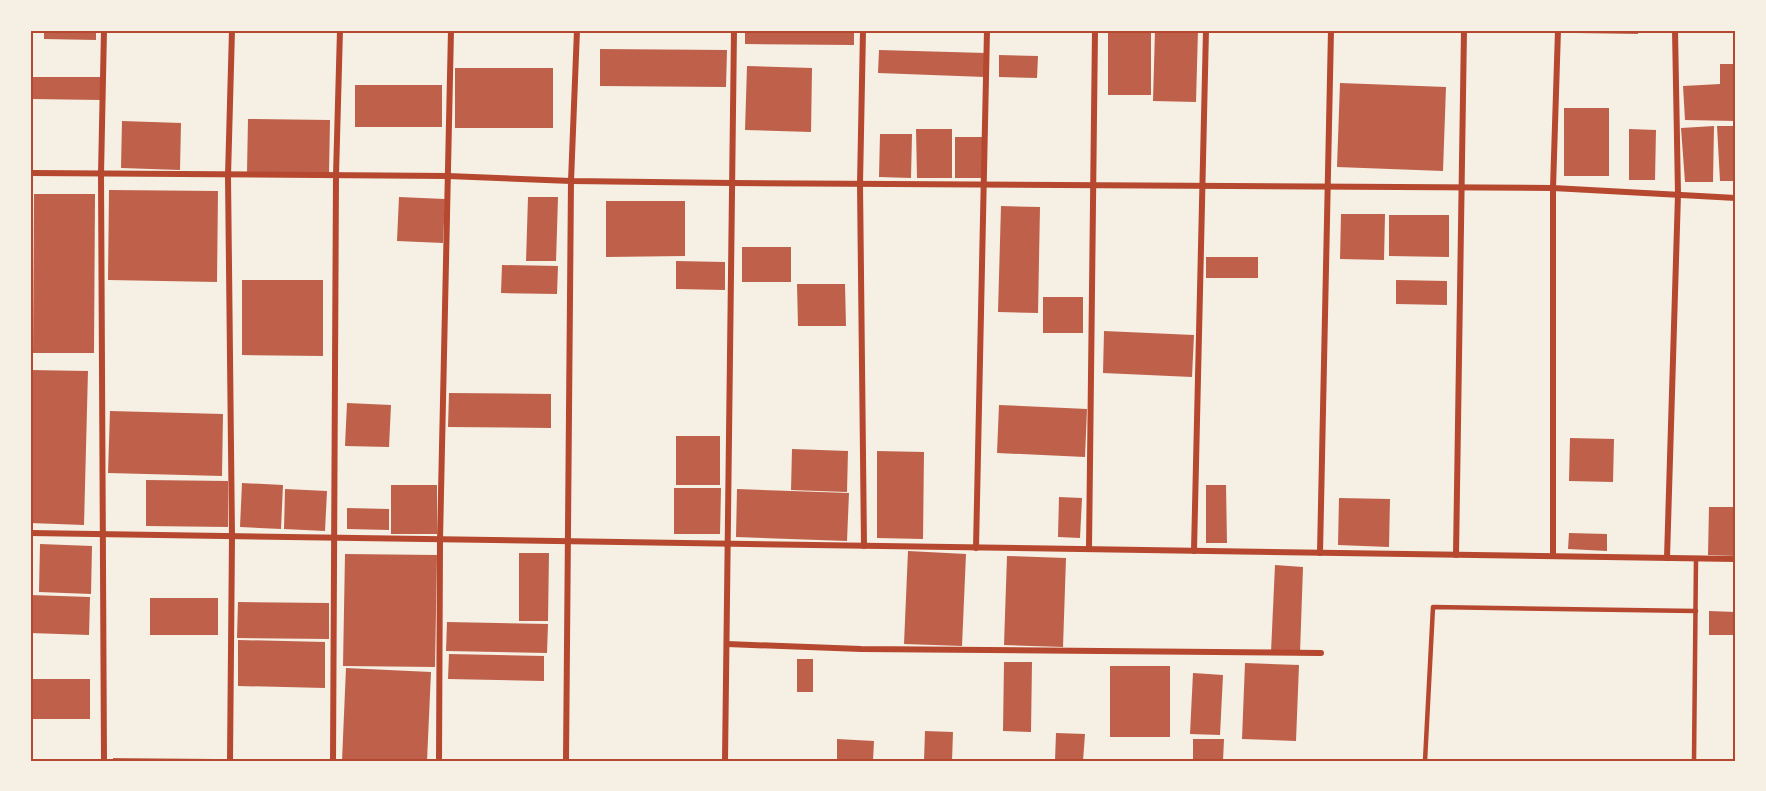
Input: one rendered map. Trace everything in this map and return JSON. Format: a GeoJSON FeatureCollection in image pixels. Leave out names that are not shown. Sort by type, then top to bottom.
{"type":"FeatureCollection","features":[{"type":"Feature","properties":{"kind":"street"},"geometry":{"type":"LineString","coordinates":[[104,30],[101,174],[104,761]]}},
{"type":"Feature","properties":{"kind":"street"},"geometry":{"type":"LineString","coordinates":[[230,761],[232,537],[228,176],[232,30]]}},
{"type":"Feature","properties":{"kind":"street"},"geometry":{"type":"LineString","coordinates":[[333,761],[336,175],[340,30]]}},
{"type":"Feature","properties":{"kind":"street"},"geometry":{"type":"LineString","coordinates":[[439,761],[440,540],[451,30]]}},
{"type":"Feature","properties":{"kind":"street"},"geometry":{"type":"LineString","coordinates":[[566,761],[571,182],[577,30]]}},
{"type":"Feature","properties":{"kind":"street"},"geometry":{"type":"LineString","coordinates":[[725,761],[734,30]]}},
{"type":"Feature","properties":{"kind":"street"},"geometry":{"type":"LineString","coordinates":[[862,30],[864,546]]}},
{"type":"Feature","properties":{"kind":"street"},"geometry":{"type":"LineString","coordinates":[[976,548],[987,30]]}},
{"type":"Feature","properties":{"kind":"street"},"geometry":{"type":"LineString","coordinates":[[1089,549],[1095,30]]}},
{"type":"Feature","properties":{"kind":"street"},"geometry":{"type":"LineString","coordinates":[[1194,551],[1206,30]]}},
{"type":"Feature","properties":{"kind":"street"},"geometry":{"type":"LineString","coordinates":[[1320,553],[1331,30]]}},
{"type":"Feature","properties":{"kind":"street"},"geometry":{"type":"LineString","coordinates":[[1456,555],[1464,30]]}},
{"type":"Feature","properties":{"kind":"street"},"geometry":{"type":"LineString","coordinates":[[1552,556],[1553,188],[1558,30]]}},
{"type":"Feature","properties":{"kind":"street"},"geometry":{"type":"LineString","coordinates":[[1667,558],[1678,194],[1675,30]]}},
{"type":"Feature","properties":{"kind":"street"},"geometry":{"type":"LineString","coordinates":[[30,173],[448,176],[571,182],[1553,188],[1736,198]]}},
{"type":"Feature","properties":{"kind":"street"},"geometry":{"type":"LineString","coordinates":[[30,533],[1736,559]]}},
{"type":"Feature","properties":{"kind":"street"},"geometry":{"type":"LineString","coordinates":[[727,644],[861,649],[1321,653]]}},
{"type":"Feature","properties":{"kind":"lane"},"geometry":{"type":"LineString","coordinates":[[1694,761],[1695,558]]}},
{"type":"Feature","properties":{"kind":"lane"},"geometry":{"type":"LineString","coordinates":[[1425,761],[1432,607],[1695,611]]}},
{"type":"Feature","properties":{"kind":"building"},"geometry":{"type":"Polygon","coordinates":[[[44,30],[96,30],[96,40],[44,39],[44,30]]]}},
{"type":"Feature","properties":{"kind":"building"},"geometry":{"type":"Polygon","coordinates":[[[745,30],[854,30],[854,45],[745,44],[745,30]]]}},
{"type":"Feature","properties":{"kind":"building"},"geometry":{"type":"Polygon","coordinates":[[[1108,30],[1151,30],[1151,95],[1108,95],[1108,30]]]}},
{"type":"Feature","properties":{"kind":"building"},"geometry":{"type":"Polygon","coordinates":[[[1155,30],[1198,30],[1196,102],[1153,101],[1155,30]]]}},
{"type":"Feature","properties":{"kind":"building"},"geometry":{"type":"Polygon","coordinates":[[[1576,30],[1638,30],[1638,34],[1576,33],[1576,30]]]}},
{"type":"Feature","properties":{"kind":"building"},"geometry":{"type":"Polygon","coordinates":[[[600,49],[727,50],[726,87],[600,86],[600,49]]]}},
{"type":"Feature","properties":{"kind":"building"},"geometry":{"type":"Polygon","coordinates":[[[879,50],[986,53],[985,77],[878,73],[879,50]]]}},
{"type":"Feature","properties":{"kind":"building"},"geometry":{"type":"Polygon","coordinates":[[[999,55],[1038,56],[1037,78],[999,77],[999,55]]]}},
{"type":"Feature","properties":{"kind":"building"},"geometry":{"type":"Polygon","coordinates":[[[1720,64],[1736,64],[1736,121],[1685,120],[1683,86],[1720,84],[1720,64]]]}},
{"type":"Feature","properties":{"kind":"building"},"geometry":{"type":"Polygon","coordinates":[[[747,66],[812,68],[811,132],[745,130],[747,66]]]}},
{"type":"Feature","properties":{"kind":"building"},"geometry":{"type":"Polygon","coordinates":[[[455,68],[553,68],[553,128],[455,128],[455,68]]]}},
{"type":"Feature","properties":{"kind":"building"},"geometry":{"type":"Polygon","coordinates":[[[32,77],[100,77],[100,100],[32,99],[32,77]]]}},
{"type":"Feature","properties":{"kind":"building"},"geometry":{"type":"Polygon","coordinates":[[[1340,83],[1446,87],[1443,171],[1337,167],[1340,83]]]}},
{"type":"Feature","properties":{"kind":"building"},"geometry":{"type":"Polygon","coordinates":[[[355,85],[442,85],[442,127],[355,127],[355,85]]]}},
{"type":"Feature","properties":{"kind":"building"},"geometry":{"type":"Polygon","coordinates":[[[1564,108],[1609,108],[1609,176],[1564,176],[1564,108]]]}},
{"type":"Feature","properties":{"kind":"building"},"geometry":{"type":"Polygon","coordinates":[[[248,119],[330,120],[329,174],[247,172],[248,119]]]}},
{"type":"Feature","properties":{"kind":"building"},"geometry":{"type":"Polygon","coordinates":[[[122,121],[181,123],[180,170],[121,168],[122,121]]]}},
{"type":"Feature","properties":{"kind":"building"},"geometry":{"type":"Polygon","coordinates":[[[1714,126],[1713,182],[1685,182],[1681,128],[1714,126]]]}},
{"type":"Feature","properties":{"kind":"building"},"geometry":{"type":"Polygon","coordinates":[[[1717,126],[1736,126],[1736,181],[1720,181],[1717,126]]]}},
{"type":"Feature","properties":{"kind":"building"},"geometry":{"type":"Polygon","coordinates":[[[916,129],[952,129],[952,178],[917,178],[916,129]]]}},
{"type":"Feature","properties":{"kind":"building"},"geometry":{"type":"Polygon","coordinates":[[[1629,129],[1656,130],[1655,180],[1629,180],[1629,129]]]}},
{"type":"Feature","properties":{"kind":"building"},"geometry":{"type":"Polygon","coordinates":[[[880,134],[912,134],[911,178],[879,177],[880,134]]]}},
{"type":"Feature","properties":{"kind":"building"},"geometry":{"type":"Polygon","coordinates":[[[955,137],[982,137],[982,178],[955,178],[955,137]]]}},
{"type":"Feature","properties":{"kind":"building"},"geometry":{"type":"Polygon","coordinates":[[[109,190],[218,191],[217,282],[108,280],[109,190]]]}},
{"type":"Feature","properties":{"kind":"building"},"geometry":{"type":"Polygon","coordinates":[[[34,194],[95,194],[94,353],[33,353],[34,194]]]}},
{"type":"Feature","properties":{"kind":"building"},"geometry":{"type":"Polygon","coordinates":[[[399,197],[445,199],[443,243],[397,241],[399,197]]]}},
{"type":"Feature","properties":{"kind":"building"},"geometry":{"type":"Polygon","coordinates":[[[528,197],[558,197],[556,261],[526,261],[528,197]]]}},
{"type":"Feature","properties":{"kind":"building"},"geometry":{"type":"Polygon","coordinates":[[[606,201],[685,201],[685,256],[606,257],[606,201]]]}},
{"type":"Feature","properties":{"kind":"building"},"geometry":{"type":"Polygon","coordinates":[[[1001,206],[1040,207],[1038,313],[998,312],[1001,206]]]}},
{"type":"Feature","properties":{"kind":"building"},"geometry":{"type":"Polygon","coordinates":[[[1341,214],[1385,214],[1384,260],[1340,259],[1341,214]]]}},
{"type":"Feature","properties":{"kind":"building"},"geometry":{"type":"Polygon","coordinates":[[[1389,215],[1449,215],[1449,257],[1389,256],[1389,215]]]}},
{"type":"Feature","properties":{"kind":"building"},"geometry":{"type":"Polygon","coordinates":[[[742,247],[791,247],[791,282],[742,282],[742,247]]]}},
{"type":"Feature","properties":{"kind":"building"},"geometry":{"type":"Polygon","coordinates":[[[1206,257],[1258,257],[1258,278],[1206,278],[1206,257]]]}},
{"type":"Feature","properties":{"kind":"building"},"geometry":{"type":"Polygon","coordinates":[[[676,261],[725,262],[725,290],[676,289],[676,261]]]}},
{"type":"Feature","properties":{"kind":"building"},"geometry":{"type":"Polygon","coordinates":[[[502,265],[558,266],[557,294],[501,293],[502,265]]]}},
{"type":"Feature","properties":{"kind":"building"},"geometry":{"type":"Polygon","coordinates":[[[242,280],[323,280],[323,356],[242,355],[242,280]]]}},
{"type":"Feature","properties":{"kind":"building"},"geometry":{"type":"Polygon","coordinates":[[[1396,280],[1447,281],[1447,305],[1396,304],[1396,280]]]}},
{"type":"Feature","properties":{"kind":"building"},"geometry":{"type":"Polygon","coordinates":[[[797,284],[845,284],[846,326],[798,326],[797,284]]]}},
{"type":"Feature","properties":{"kind":"building"},"geometry":{"type":"Polygon","coordinates":[[[1043,297],[1083,297],[1083,333],[1043,333],[1043,297]]]}},
{"type":"Feature","properties":{"kind":"building"},"geometry":{"type":"Polygon","coordinates":[[[1104,331],[1194,335],[1192,377],[1103,373],[1104,331]]]}},
{"type":"Feature","properties":{"kind":"building"},"geometry":{"type":"Polygon","coordinates":[[[30,370],[88,371],[84,525],[30,523],[30,370]]]}},
{"type":"Feature","properties":{"kind":"building"},"geometry":{"type":"Polygon","coordinates":[[[449,393],[551,394],[551,428],[448,427],[449,393]]]}},
{"type":"Feature","properties":{"kind":"building"},"geometry":{"type":"Polygon","coordinates":[[[347,403],[391,405],[389,447],[345,446],[347,403]]]}},
{"type":"Feature","properties":{"kind":"building"},"geometry":{"type":"Polygon","coordinates":[[[999,405],[1087,409],[1085,457],[997,453],[999,405]]]}},
{"type":"Feature","properties":{"kind":"building"},"geometry":{"type":"Polygon","coordinates":[[[110,411],[223,414],[222,476],[108,473],[110,411]]]}},
{"type":"Feature","properties":{"kind":"building"},"geometry":{"type":"Polygon","coordinates":[[[676,436],[720,436],[720,485],[676,485],[676,436]]]}},
{"type":"Feature","properties":{"kind":"building"},"geometry":{"type":"Polygon","coordinates":[[[1570,438],[1614,439],[1613,482],[1569,481],[1570,438]]]}},
{"type":"Feature","properties":{"kind":"building"},"geometry":{"type":"Polygon","coordinates":[[[792,449],[848,451],[847,492],[791,490],[792,449]]]}},
{"type":"Feature","properties":{"kind":"building"},"geometry":{"type":"Polygon","coordinates":[[[877,451],[924,452],[923,539],[877,538],[877,451]]]}},
{"type":"Feature","properties":{"kind":"building"},"geometry":{"type":"Polygon","coordinates":[[[146,480],[228,481],[228,527],[146,526],[146,480]]]}},
{"type":"Feature","properties":{"kind":"building"},"geometry":{"type":"Polygon","coordinates":[[[242,483],[283,485],[281,529],[240,527],[242,483]]]}},
{"type":"Feature","properties":{"kind":"building"},"geometry":{"type":"Polygon","coordinates":[[[391,485],[437,485],[437,534],[391,534],[391,485]]]}},
{"type":"Feature","properties":{"kind":"building"},"geometry":{"type":"Polygon","coordinates":[[[1206,485],[1226,485],[1227,543],[1206,543],[1206,485]]]}},
{"type":"Feature","properties":{"kind":"building"},"geometry":{"type":"Polygon","coordinates":[[[674,488],[721,488],[720,534],[674,534],[674,488]]]}},
{"type":"Feature","properties":{"kind":"building"},"geometry":{"type":"Polygon","coordinates":[[[285,489],[327,491],[325,531],[284,529],[285,489]]]}},
{"type":"Feature","properties":{"kind":"building"},"geometry":{"type":"Polygon","coordinates":[[[737,489],[849,493],[847,541],[736,537],[737,489]]]}},
{"type":"Feature","properties":{"kind":"building"},"geometry":{"type":"Polygon","coordinates":[[[1059,497],[1082,498],[1080,538],[1058,537],[1059,497]]]}},
{"type":"Feature","properties":{"kind":"building"},"geometry":{"type":"Polygon","coordinates":[[[1339,498],[1390,499],[1389,547],[1338,545],[1339,498]]]}},
{"type":"Feature","properties":{"kind":"building"},"geometry":{"type":"Polygon","coordinates":[[[1709,507],[1736,507],[1736,556],[1708,555],[1709,507]]]}},
{"type":"Feature","properties":{"kind":"building"},"geometry":{"type":"Polygon","coordinates":[[[347,508],[389,509],[389,530],[347,529],[347,508]]]}},
{"type":"Feature","properties":{"kind":"building"},"geometry":{"type":"Polygon","coordinates":[[[1569,533],[1607,534],[1607,551],[1568,549],[1569,533]]]}},
{"type":"Feature","properties":{"kind":"building"},"geometry":{"type":"Polygon","coordinates":[[[40,544],[92,546],[91,594],[39,592],[40,544]]]}},
{"type":"Feature","properties":{"kind":"building"},"geometry":{"type":"Polygon","coordinates":[[[908,551],[966,554],[962,646],[904,644],[908,551]]]}},
{"type":"Feature","properties":{"kind":"building"},"geometry":{"type":"Polygon","coordinates":[[[519,553],[549,553],[548,621],[519,621],[519,553]]]}},
{"type":"Feature","properties":{"kind":"building"},"geometry":{"type":"Polygon","coordinates":[[[345,554],[437,555],[435,667],[343,666],[345,554]]]}},
{"type":"Feature","properties":{"kind":"building"},"geometry":{"type":"Polygon","coordinates":[[[1007,556],[1066,558],[1063,647],[1004,645],[1007,556]]]}},
{"type":"Feature","properties":{"kind":"building"},"geometry":{"type":"Polygon","coordinates":[[[1275,565],[1303,567],[1300,653],[1271,652],[1275,565]]]}},
{"type":"Feature","properties":{"kind":"building"},"geometry":{"type":"Polygon","coordinates":[[[30,595],[90,597],[89,635],[30,633],[30,595]]]}},
{"type":"Feature","properties":{"kind":"building"},"geometry":{"type":"Polygon","coordinates":[[[150,598],[218,598],[218,635],[150,635],[150,598]]]}},
{"type":"Feature","properties":{"kind":"building"},"geometry":{"type":"Polygon","coordinates":[[[238,602],[329,603],[329,639],[237,638],[238,602]]]}},
{"type":"Feature","properties":{"kind":"building"},"geometry":{"type":"Polygon","coordinates":[[[1709,611],[1736,612],[1736,635],[1709,635],[1709,611]]]}},
{"type":"Feature","properties":{"kind":"building"},"geometry":{"type":"Polygon","coordinates":[[[447,622],[548,624],[547,653],[446,651],[447,622]]]}},
{"type":"Feature","properties":{"kind":"building"},"geometry":{"type":"Polygon","coordinates":[[[238,640],[325,642],[325,688],[238,686],[238,640]]]}},
{"type":"Feature","properties":{"kind":"building"},"geometry":{"type":"Polygon","coordinates":[[[449,654],[544,656],[544,681],[448,679],[449,654]]]}},
{"type":"Feature","properties":{"kind":"building"},"geometry":{"type":"Polygon","coordinates":[[[797,659],[813,659],[813,692],[797,692],[797,659]]]}},
{"type":"Feature","properties":{"kind":"building"},"geometry":{"type":"Polygon","coordinates":[[[1004,662],[1032,662],[1031,732],[1003,731],[1004,662]]]}},
{"type":"Feature","properties":{"kind":"building"},"geometry":{"type":"Polygon","coordinates":[[[1245,663],[1299,665],[1296,741],[1242,739],[1245,663]]]}},
{"type":"Feature","properties":{"kind":"building"},"geometry":{"type":"Polygon","coordinates":[[[1110,666],[1170,666],[1170,737],[1110,737],[1110,666]]]}},
{"type":"Feature","properties":{"kind":"building"},"geometry":{"type":"Polygon","coordinates":[[[346,668],[431,672],[427,761],[342,761],[346,668]]]}},
{"type":"Feature","properties":{"kind":"building"},"geometry":{"type":"Polygon","coordinates":[[[1193,673],[1223,675],[1220,735],[1190,734],[1193,673]]]}},
{"type":"Feature","properties":{"kind":"building"},"geometry":{"type":"Polygon","coordinates":[[[30,679],[90,679],[90,719],[30,719],[30,679]]]}},
{"type":"Feature","properties":{"kind":"building"},"geometry":{"type":"Polygon","coordinates":[[[925,731],[953,732],[952,761],[924,761],[925,731]]]}},
{"type":"Feature","properties":{"kind":"building"},"geometry":{"type":"Polygon","coordinates":[[[1056,733],[1085,734],[1083,761],[1055,761],[1056,733]]]}},
{"type":"Feature","properties":{"kind":"building"},"geometry":{"type":"Polygon","coordinates":[[[837,739],[874,741],[873,761],[837,761],[837,739]]]}},
{"type":"Feature","properties":{"kind":"building"},"geometry":{"type":"Polygon","coordinates":[[[1193,739],[1224,739],[1223,761],[1193,761],[1193,739]]]}},
{"type":"Feature","properties":{"kind":"building"},"geometry":{"type":"Polygon","coordinates":[[[113,758],[215,759],[215,761],[113,761],[113,758]]]}}]}
